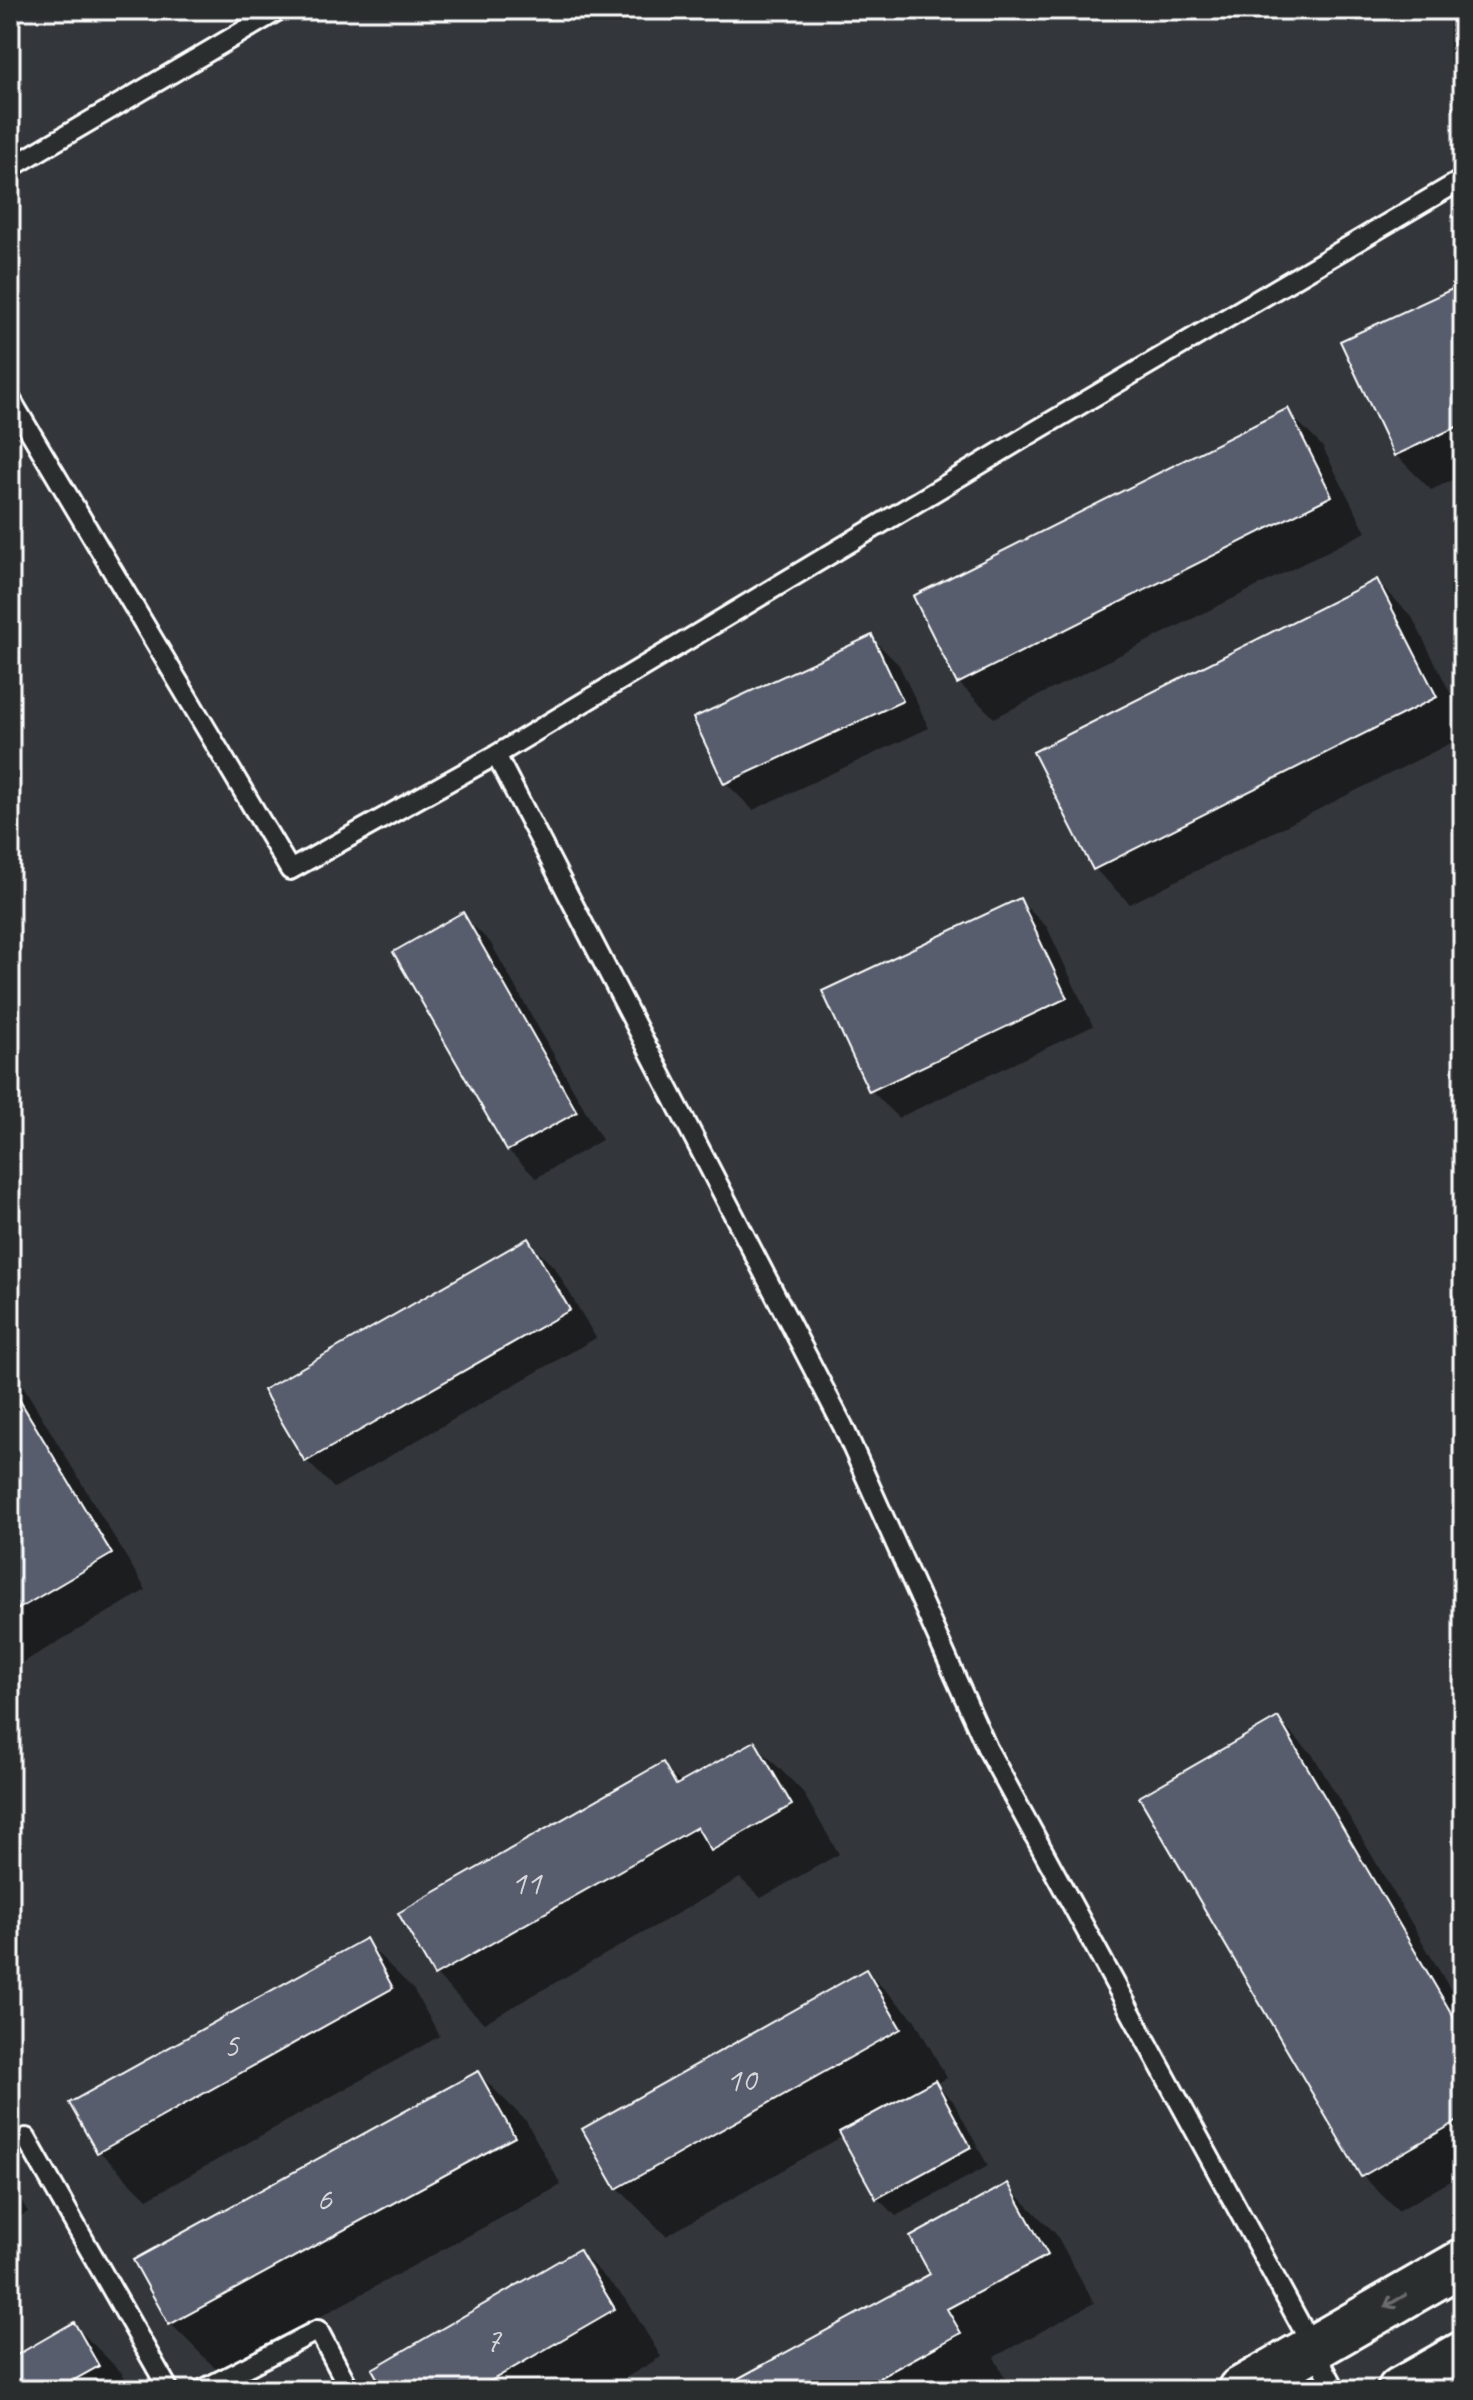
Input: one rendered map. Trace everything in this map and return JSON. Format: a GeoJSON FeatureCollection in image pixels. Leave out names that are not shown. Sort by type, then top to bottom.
{"type":"FeatureCollection","features":[{"type":"Feature","properties":{"kind":"street"},"geometry":{"type":"LineString","coordinates":[[1240,2390],[1463,2262]]}},
{"type":"Feature","properties":{"kind":"street"},"geometry":{"type":"LineString","coordinates":[[1400,2390],[1463,2354]]}},
{"type":"Feature","properties":{"kind":"lane"},"geometry":{"type":"LineString","coordinates":[[10,168],[279,10]]}},
{"type":"Feature","properties":{"kind":"lane"},"geometry":{"type":"LineString","coordinates":[[10,398],[290,870],[496,755],[1050,421],[1463,179]]}},
{"type":"Feature","properties":{"kind":"lane"},"geometry":{"type":"LineString","coordinates":[[496,755],[843,1426],[987,1748],[1336,2390]]}},
{"type":"Feature","properties":{"kind":"lane"},"geometry":{"type":"LineString","coordinates":[[26,2138],[169,2390]]}},
{"type":"Feature","properties":{"kind":"lane"},"geometry":{"type":"LineString","coordinates":[[202,2390],[318,2330],[350,2390]]}},
{"type":"Feature","properties":{"kind":"building"},"geometry":{"type":"Polygon","coordinates":[[[1463,284],[1463,424],[1394,456],[1340,341],[1463,284]]]}},
{"type":"Feature","properties":{"kind":"building"},"geometry":{"type":"Polygon","coordinates":[[[1288,408],[1332,496],[957,684],[913,596],[1288,408]]]}},
{"type":"Feature","properties":{"kind":"building"},"geometry":{"type":"Polygon","coordinates":[[[1377,579],[1437,697],[1093,870],[1033,752],[1377,579]]]}},
{"type":"Feature","properties":{"kind":"building"},"geometry":{"type":"Polygon","coordinates":[[[872,635],[903,701],[724,784],[693,718],[872,635]]]}},
{"type":"Feature","properties":{"kind":"building"},"geometry":{"type":"Polygon","coordinates":[[[1020,898],[1067,998],[869,1092],[822,991],[1020,898]]]}},
{"type":"Feature","properties":{"kind":"building"},"geometry":{"type":"Polygon","coordinates":[[[463,912],[577,1112],[507,1151],[393,952],[463,912]]]}},
{"type":"Feature","properties":{"kind":"building"},"geometry":{"type":"Polygon","coordinates":[[[528,1238],[570,1310],[305,1462],[263,1390],[528,1238]]]}},
{"type":"Feature","properties":{"kind":"building"},"geometry":{"type":"Polygon","coordinates":[[[10,1384],[112,1554],[10,1614],[10,1384]]]}},
{"type":"Feature","properties":{"kind":"building"},"geometry":{"type":"Polygon","coordinates":[[[1278,1717],[1463,2033],[1463,2118],[1361,2177],[1139,1797],[1278,1717]]]}},
{"type":"Feature","properties":{"kind":"building"},"geometry":{"type":"Polygon","coordinates":[[[755,1741],[792,1805],[711,1851],[697,1827],[434,1976],[398,1913],[663,1762],[676,1785],[755,1741]]]}},
{"type":"Feature","properties":{"kind":"building"},"geometry":{"type":"Polygon","coordinates":[[[366,1938],[393,1988],[97,2153],[69,2103],[366,1938]]]}},
{"type":"Feature","properties":{"kind":"building"},"geometry":{"type":"Polygon","coordinates":[[[866,1969],[901,2029],[616,2189],[582,2129],[866,1969]]]}},
{"type":"Feature","properties":{"kind":"building"},"geometry":{"type":"Polygon","coordinates":[[[478,2071],[515,2137],[169,2325],[133,2260],[478,2071]]]}},
{"type":"Feature","properties":{"kind":"building"},"geometry":{"type":"Polygon","coordinates":[[[935,2080],[971,2147],[876,2199],[839,2132],[935,2080]]]}},
{"type":"Feature","properties":{"kind":"building"},"geometry":{"type":"Polygon","coordinates":[[[1008,2183],[1048,2255],[947,2309],[961,2333],[857,2390],[717,2390],[930,2274],[910,2237],[1008,2183]]]}},
{"type":"Feature","properties":{"kind":"building"},"geometry":{"type":"Polygon","coordinates":[[[579,2249],[615,2309],[475,2390],[384,2390],[372,2369],[579,2249]]]}},
{"type":"Feature","properties":{"kind":"building"},"geometry":{"type":"Polygon","coordinates":[[[74,2322],[99,2366],[56,2390],[21,2390],[18,2384],[10,2389],[10,2359],[74,2322]]]}}]}
